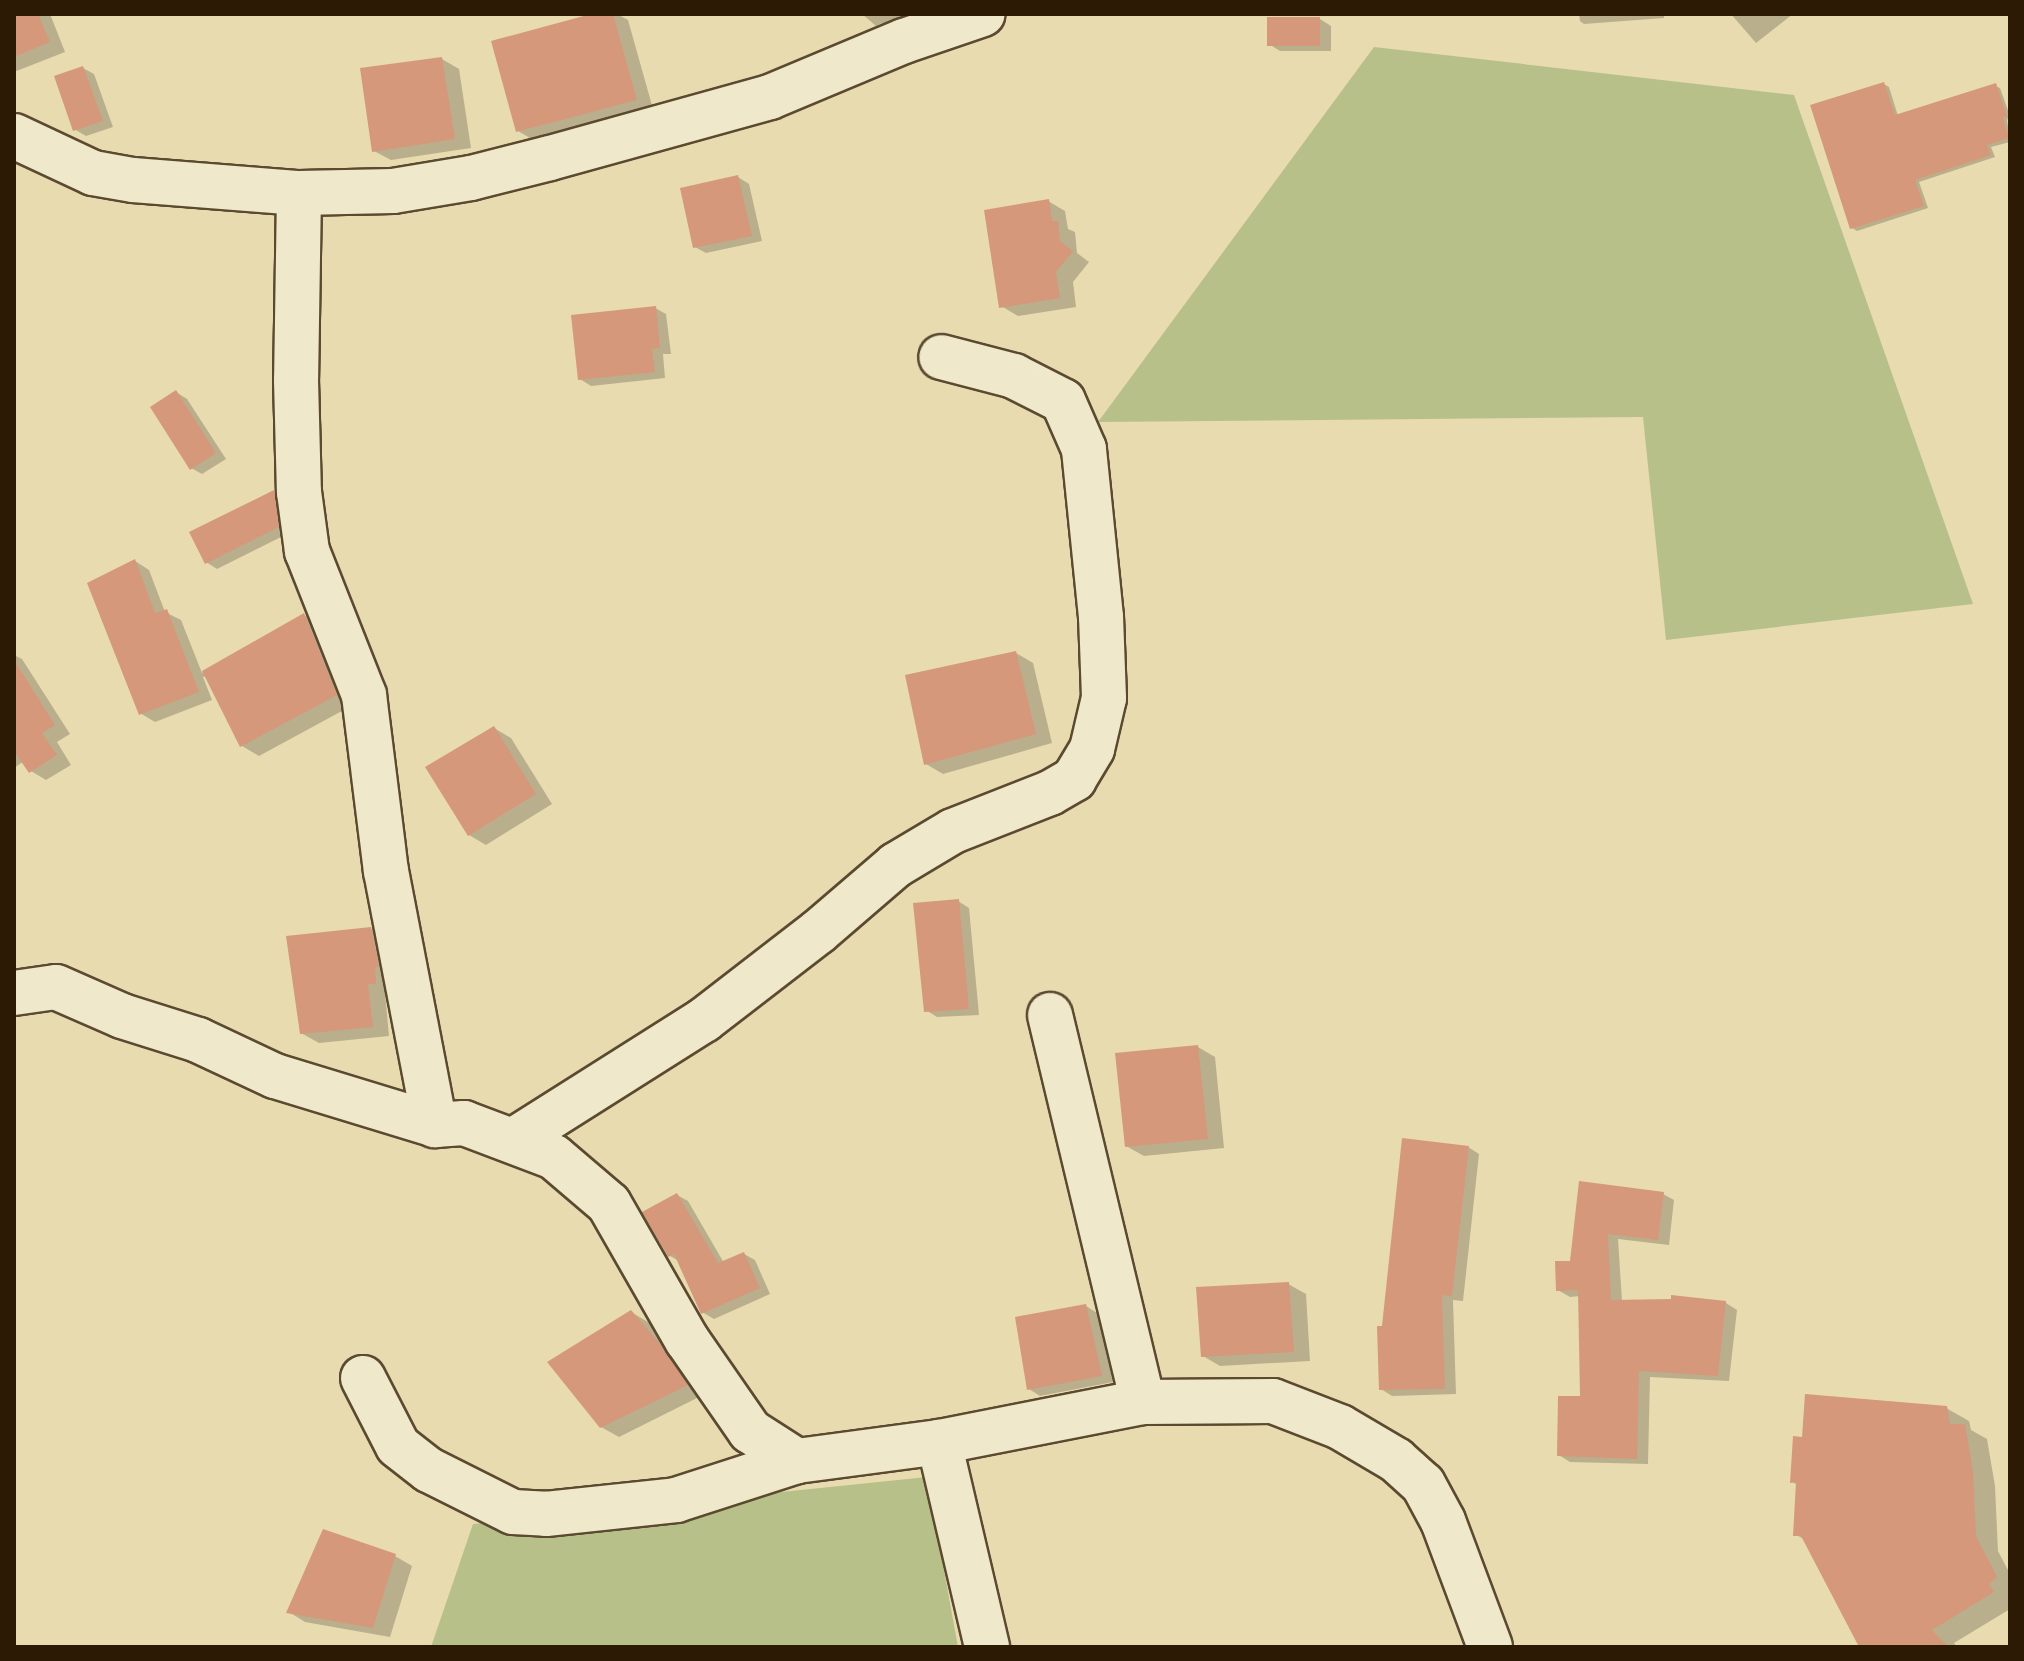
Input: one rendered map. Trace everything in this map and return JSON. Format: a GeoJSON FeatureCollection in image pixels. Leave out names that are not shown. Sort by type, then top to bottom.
{"type":"FeatureCollection","features":[{"type":"Feature","properties":{"kind":"street"},"geometry":{"type":"LineString","coordinates":[[14,136],[93,173],[191,186],[249,187],[299,193],[393,191],[471,178],[666,128],[770,97],[904,41],[983,14]]}},
{"type":"Feature","properties":{"kind":"street"},"geometry":{"type":"LineString","coordinates":[[299,193],[296,380],[299,492],[307,551],[364,695],[386,871],[435,1125]]}},
{"type":"Feature","properties":{"kind":"street"},"geometry":{"type":"LineString","coordinates":[[514,1140],[704,1020],[818,932],[896,865],[953,831],[1037,799],[1074,779],[1092,749],[1104,698],[1101,617],[1084,449],[1063,401],[1014,376],[941,357]]}},
{"type":"Feature","properties":{"kind":"street"},"geometry":{"type":"LineString","coordinates":[[14,993],[56,987],[122,1016],[198,1040],[275,1076],[435,1125],[464,1123],[554,1157],[609,1204],[716,1387],[750,1431],[797,1461]]}},
{"type":"Feature","properties":{"kind":"street"},"geometry":{"type":"LineString","coordinates":[[1050,1015],[1143,1402]]}},
{"type":"Feature","properties":{"kind":"street"},"geometry":{"type":"LineString","coordinates":[[363,1378],[398,1446],[429,1470],[513,1512],[546,1514],[676,1500],[797,1461],[939,1442],[1143,1402],[1273,1401],[1340,1427],[1396,1460],[1423,1484],[1443,1521],[1490,1647]]}},
{"type":"Feature","properties":{"kind":"street"},"geometry":{"type":"LineString","coordinates":[[939,1442],[987,1647]]}},
{"type":"Feature","properties":{"kind":"green space"},"geometry":{"type":"Polygon","coordinates":[[[1374,47],[1794,95],[1973,604],[1666,640],[1643,417],[1098,422],[1374,47]]]}},
{"type":"Feature","properties":{"kind":"green space"},"geometry":{"type":"Polygon","coordinates":[[[927,1477],[958,1647],[431,1647],[473,1524],[927,1477]]]}},
{"type":"Feature","properties":{"kind":"building"},"geometry":{"type":"Polygon","coordinates":[[[14,14],[38,14],[50,42],[14,57],[14,14]]]}},
{"type":"Feature","properties":{"kind":"building"},"geometry":{"type":"Polygon","coordinates":[[[591,14],[613,14],[637,100],[516,132],[491,41],[591,14]]]}},
{"type":"Feature","properties":{"kind":"building"},"geometry":{"type":"Polygon","coordinates":[[[1267,17],[1320,17],[1320,46],[1267,46],[1267,17]]]}},
{"type":"Feature","properties":{"kind":"building"},"geometry":{"type":"Polygon","coordinates":[[[442,57],[455,139],[372,152],[360,68],[442,57]]]}},
{"type":"Feature","properties":{"kind":"building"},"geometry":{"type":"Polygon","coordinates":[[[83,66],[103,121],[73,131],[54,76],[83,66]]]}},
{"type":"Feature","properties":{"kind":"building"},"geometry":{"type":"Polygon","coordinates":[[[1884,82],[1895,115],[1996,83],[2007,116],[2003,118],[2009,138],[1987,145],[1991,155],[1915,180],[1924,206],[1850,229],[1810,105],[1884,82]]]}},
{"type":"Feature","properties":{"kind":"building"},"geometry":{"type":"Polygon","coordinates":[[[738,175],[752,236],[693,248],[680,188],[738,175]]]}},
{"type":"Feature","properties":{"kind":"building"},"geometry":{"type":"Polygon","coordinates":[[[1049,199],[1052,221],[1058,221],[1060,241],[1073,251],[1056,272],[1060,298],[999,308],[984,210],[1049,199]]]}},
{"type":"Feature","properties":{"kind":"building"},"geometry":{"type":"Polygon","coordinates":[[[656,306],[660,348],[652,349],[655,372],[578,380],[571,315],[656,306]]]}},
{"type":"Feature","properties":{"kind":"building"},"geometry":{"type":"Polygon","coordinates":[[[176,390],[216,453],[190,470],[150,407],[176,390]]]}},
{"type":"Feature","properties":{"kind":"building"},"geometry":{"type":"Polygon","coordinates":[[[274,490],[279,527],[205,564],[189,532],[274,490]]]}},
{"type":"Feature","properties":{"kind":"building"},"geometry":{"type":"Polygon","coordinates":[[[135,559],[155,613],[167,609],[199,692],[139,715],[87,583],[135,559]]]}},
{"type":"Feature","properties":{"kind":"building"},"geometry":{"type":"Polygon","coordinates":[[[304,613],[337,695],[240,747],[202,671],[304,613]]]}},
{"type":"Feature","properties":{"kind":"building"},"geometry":{"type":"Polygon","coordinates":[[[1016,651],[1036,734],[924,765],[905,675],[1016,651]]]}},
{"type":"Feature","properties":{"kind":"building"},"geometry":{"type":"Polygon","coordinates":[[[14,660],[55,725],[42,733],[57,755],[29,773],[14,751],[14,660]]]}},
{"type":"Feature","properties":{"kind":"building"},"geometry":{"type":"Polygon","coordinates":[[[494,726],[536,794],[468,836],[425,767],[494,726]]]}},
{"type":"Feature","properties":{"kind":"building"},"geometry":{"type":"Polygon","coordinates":[[[959,899],[969,1009],[924,1012],[913,903],[959,899]]]}},
{"type":"Feature","properties":{"kind":"building"},"geometry":{"type":"Polygon","coordinates":[[[371,927],[379,967],[375,967],[376,984],[368,984],[373,1027],[300,1034],[286,936],[371,927]]]}},
{"type":"Feature","properties":{"kind":"building"},"geometry":{"type":"Polygon","coordinates":[[[1198,1045],[1208,1139],[1125,1147],[1115,1053],[1198,1045]]]}},
{"type":"Feature","properties":{"kind":"building"},"geometry":{"type":"Polygon","coordinates":[[[1402,1138],[1469,1146],[1452,1296],[1442,1295],[1445,1389],[1379,1390],[1377,1326],[1382,1326],[1402,1138]]]}},
{"type":"Feature","properties":{"kind":"building"},"geometry":{"type":"Polygon","coordinates":[[[1579,1181],[1664,1192],[1658,1240],[1608,1234],[1611,1300],[1671,1299],[1671,1295],[1726,1301],[1718,1376],[1639,1371],[1637,1459],[1557,1456],[1558,1396],[1580,1396],[1578,1290],[1556,1291],[1555,1261],[1570,1261],[1579,1181]]]}},
{"type":"Feature","properties":{"kind":"building"},"geometry":{"type":"Polygon","coordinates":[[[677,1193],[718,1263],[744,1252],[760,1288],[701,1314],[674,1254],[668,1257],[642,1212],[677,1193]]]}},
{"type":"Feature","properties":{"kind":"building"},"geometry":{"type":"Polygon","coordinates":[[[1289,1282],[1294,1352],[1201,1357],[1196,1287],[1289,1282]]]}},
{"type":"Feature","properties":{"kind":"building"},"geometry":{"type":"Polygon","coordinates":[[[1086,1304],[1102,1376],[1027,1390],[1015,1317],[1086,1304]]]}},
{"type":"Feature","properties":{"kind":"building"},"geometry":{"type":"Polygon","coordinates":[[[631,1310],[661,1345],[688,1385],[600,1428],[547,1362],[631,1310]]]}},
{"type":"Feature","properties":{"kind":"building"},"geometry":{"type":"Polygon","coordinates":[[[1805,1394],[1947,1406],[1950,1424],[1965,1424],[1973,1472],[1976,1536],[1997,1577],[1989,1584],[1994,1592],[1932,1630],[1948,1647],[1859,1647],[1801,1536],[1793,1536],[1796,1482],[1790,1483],[1793,1436],[1802,1437],[1805,1394]]]}},
{"type":"Feature","properties":{"kind":"building"},"geometry":{"type":"Polygon","coordinates":[[[323,1529],[396,1554],[373,1628],[286,1613],[323,1529]]]}}]}
